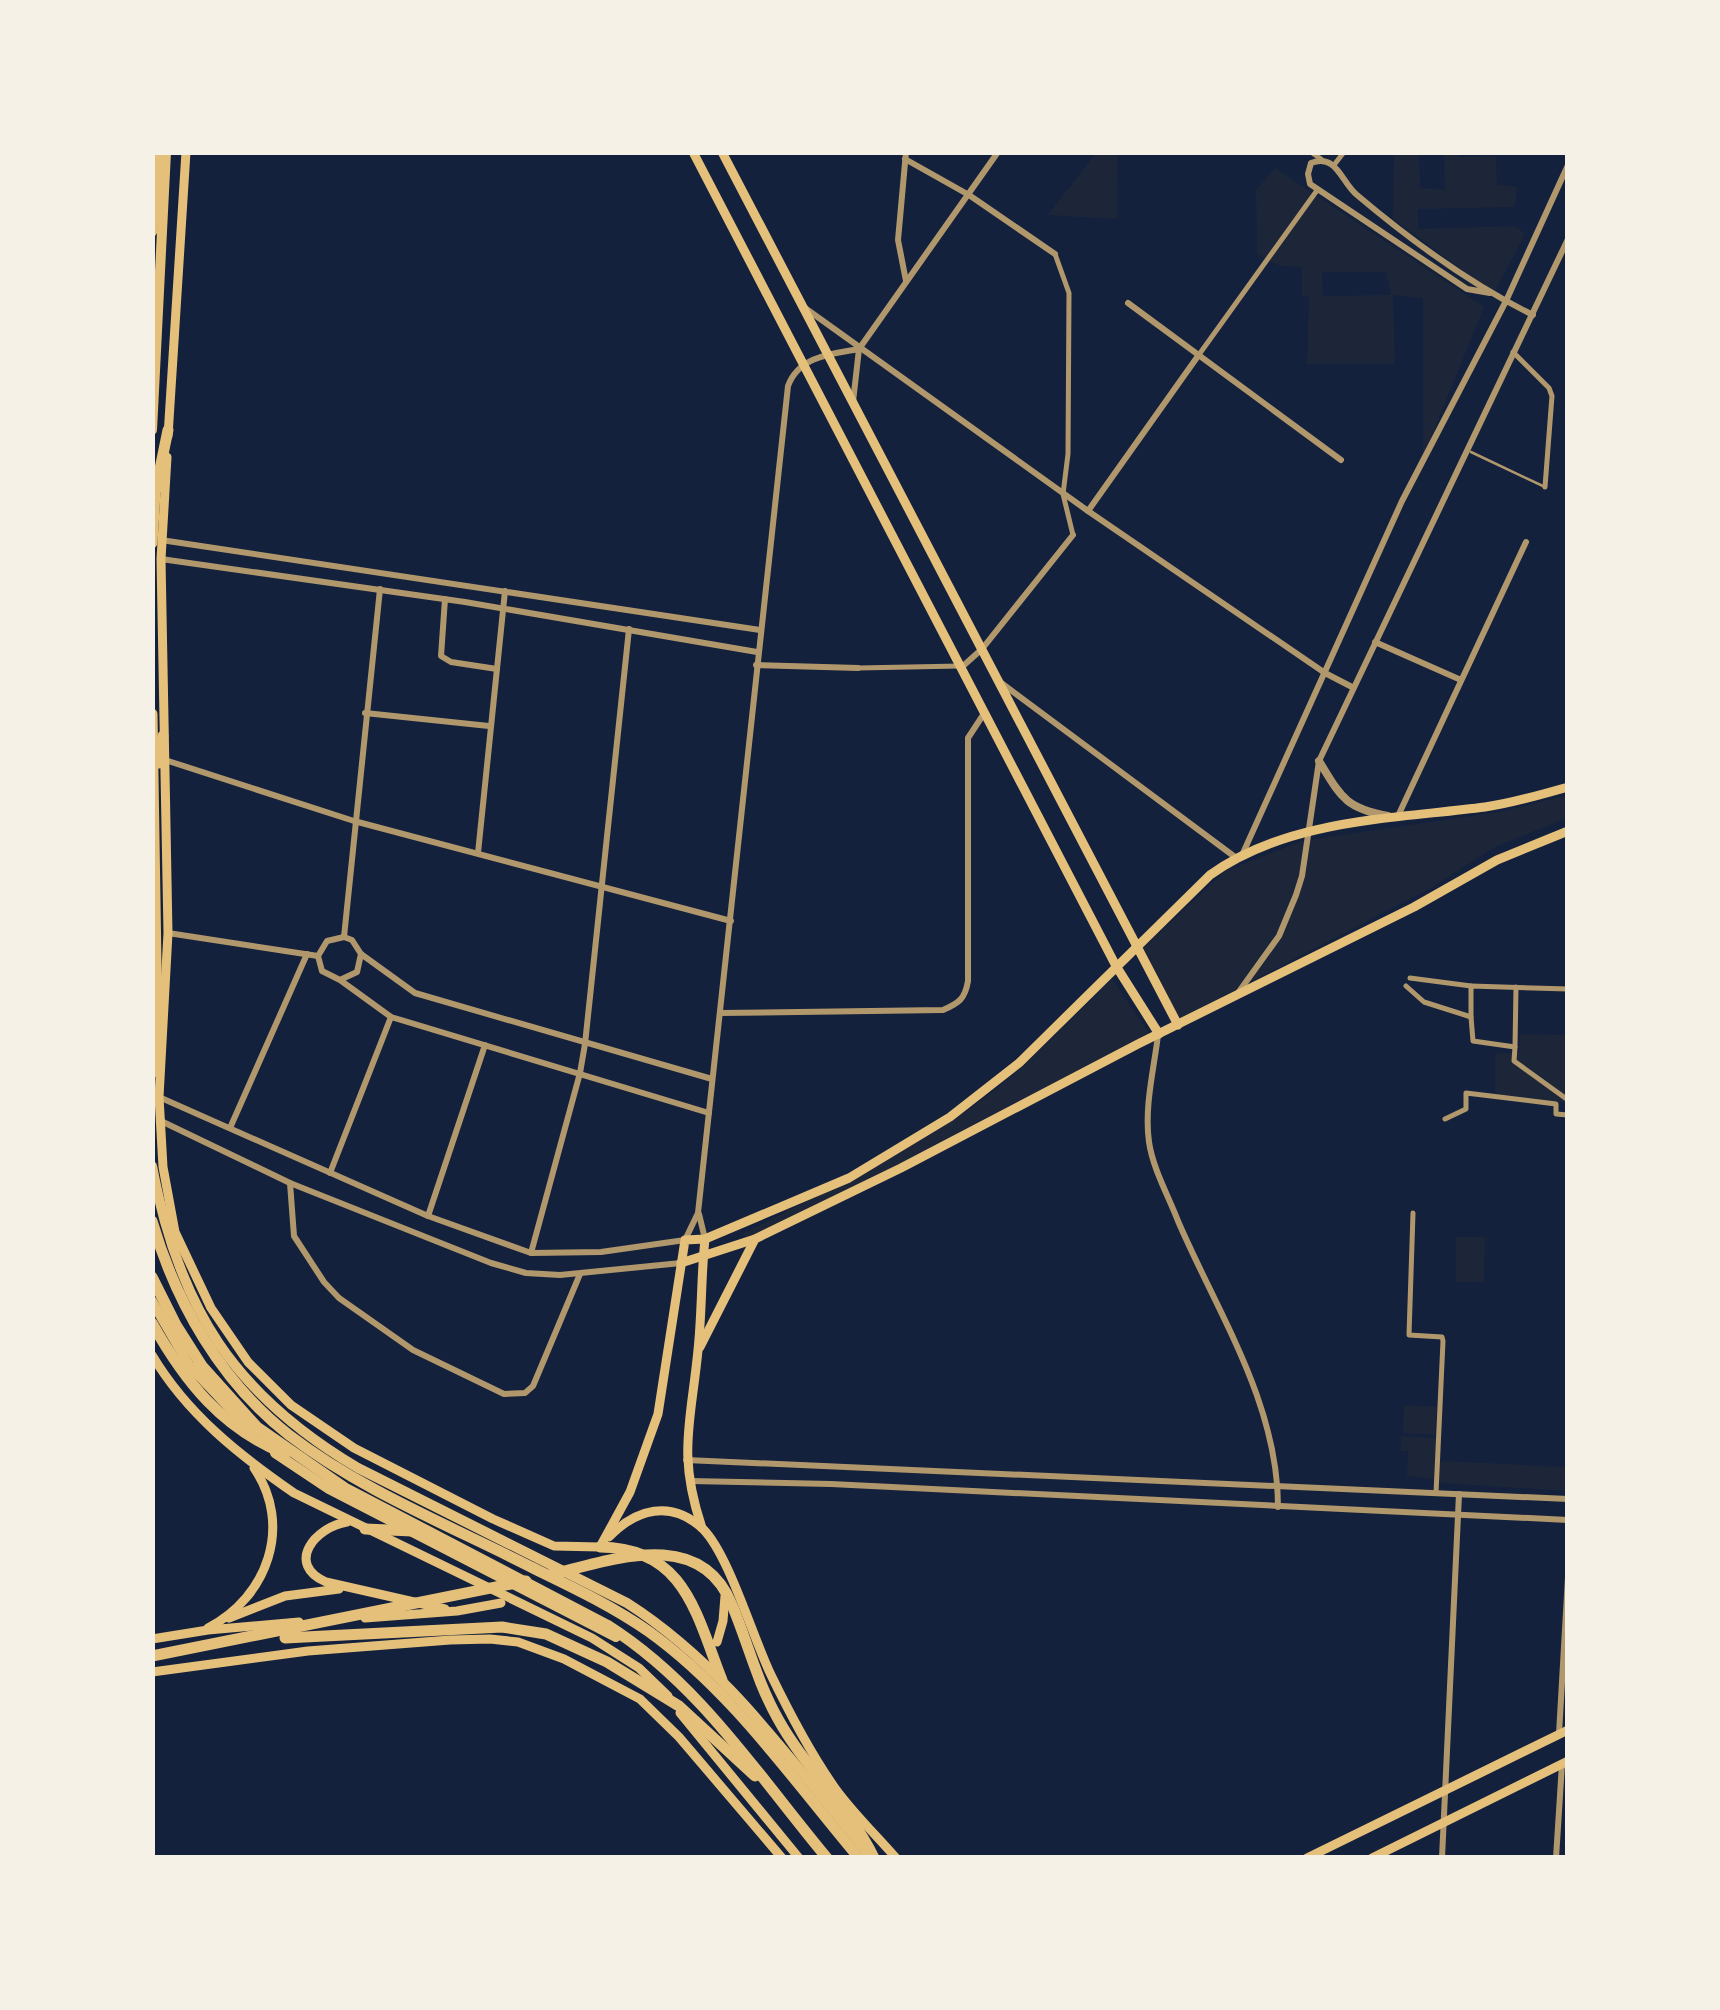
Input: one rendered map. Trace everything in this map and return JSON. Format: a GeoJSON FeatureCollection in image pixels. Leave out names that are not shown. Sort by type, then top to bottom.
{"type":"FeatureCollection","features":[{"type":"Feature","properties":{"kind":"highway"},"geometry":{"type":"LineString","coordinates":[[152,231],[157,152]]}},
{"type":"Feature","properties":{"kind":"highway"},"geometry":{"type":"LineString","coordinates":[[152,430],[166,152]]}},
{"type":"Feature","properties":{"kind":"highway"},"geometry":{"type":"LineString","coordinates":[[156,541],[157,477],[168,430]]}},
{"type":"Feature","properties":{"kind":"highway"},"geometry":{"type":"LineString","coordinates":[[152,714],[157,1028],[152,1073]]}},
{"type":"Feature","properties":{"kind":"highway"},"geometry":{"type":"LineString","coordinates":[[152,806],[164,736]]}},
{"type":"Feature","properties":{"kind":"highway"},"geometry":{"type":"LineString","coordinates":[[152,1166],[170,1244],[198,1308],[237,1368],[282,1415],[323,1448],[370,1475],[627,1603],[666,1630],[722,1680],[872,1858]]}},
{"type":"Feature","properties":{"kind":"highway"},"geometry":{"type":"LineString","coordinates":[[152,1222],[170,1273],[211,1349],[244,1392],[288,1434],[369,1484],[602,1602],[652,1635],[720,1694],[860,1858]]}},
{"type":"Feature","properties":{"kind":"highway"},"geometry":{"type":"LineString","coordinates":[[152,1277],[176,1325],[230,1400],[257,1427],[345,1488],[634,1642],[698,1698],[829,1858]]}},
{"type":"Feature","properties":{"kind":"highway"},"geometry":{"type":"LineString","coordinates":[[152,1301],[189,1365],[276,1454],[329,1488],[618,1638],[667,1672],[706,1709],[829,1858]]}},
{"type":"Feature","properties":{"kind":"highway"},"geometry":{"type":"LineString","coordinates":[[152,1323],[179,1368],[217,1412],[256,1441],[299,1458]]}},
{"type":"Feature","properties":{"kind":"highway"},"geometry":{"type":"LineString","coordinates":[[365,1530],[412,1531]]}},
{"type":"Feature","properties":{"kind":"highway"},"geometry":{"type":"LineString","coordinates":[[600,1547],[622,1547],[670,1571],[692,1604],[722,1680]]}},
{"type":"Feature","properties":{"kind":"highway"},"geometry":{"type":"LineString","coordinates":[[152,1660],[632,1555],[652,1553],[682,1558],[722,1586],[757,1676],[780,1722],[858,1828],[872,1858]]}},
{"type":"Feature","properties":{"kind":"highway"},"geometry":{"type":"LineString","coordinates":[[152,1660],[271,1640],[360,1632],[502,1628],[546,1634],[607,1662],[680,1706],[785,1808]]}},
{"type":"Feature","properties":{"kind":"main road"},"geometry":{"type":"LineString","coordinates":[[168,430],[186,152]]}},
{"type":"Feature","properties":{"kind":"main road"},"geometry":{"type":"LineString","coordinates":[[693,152],[1116,966],[1158,1034]]}},
{"type":"Feature","properties":{"kind":"main road"},"geometry":{"type":"LineString","coordinates":[[722,152],[1178,1024]]}},
{"type":"Feature","properties":{"kind":"main road"},"geometry":{"type":"LineString","coordinates":[[156,541],[161,559],[168,933],[159,1097],[168,1203],[182,1247],[211,1308],[239,1348],[291,1405],[354,1448],[493,1519],[554,1546],[600,1547]]}},
{"type":"Feature","properties":{"kind":"main road"},"geometry":{"type":"LineString","coordinates":[[600,1547],[630,1492],[658,1414],[685,1240],[705,1239],[849,1178],[950,1117],[1018,1063],[1210,875],[1239,855],[1308,833],[1501,804],[1568,788]]}},
{"type":"Feature","properties":{"kind":"main road"},"geometry":{"type":"LineString","coordinates":[[681,1264],[755,1239],[901,1168],[1414,907],[1497,860],[1568,831]]}},
{"type":"Feature","properties":{"kind":"main road"},"geometry":{"type":"LineString","coordinates":[[705,1239],[686,1460],[702,1528],[716,1546],[768,1670],[802,1738],[838,1792],[896,1858]]}},
{"type":"Feature","properties":{"kind":"main road"},"geometry":{"type":"LineString","coordinates":[[698,1350],[755,1239]]}},
{"type":"Feature","properties":{"kind":"main road"},"geometry":{"type":"LineString","coordinates":[[152,1355],[213,1431],[294,1492],[592,1638],[639,1668],[661,1688],[799,1858]]}},
{"type":"Feature","properties":{"kind":"main road"},"geometry":{"type":"LineString","coordinates":[[220,1622],[250,1594],[272,1550],[272,1506],[264,1483],[250,1462]]}},
{"type":"Feature","properties":{"kind":"main road"},"geometry":{"type":"LineString","coordinates":[[586,1561],[621,1524],[644,1512],[669,1512],[702,1528]]}},
{"type":"Feature","properties":{"kind":"main road"},"geometry":{"type":"LineString","coordinates":[[350,1522],[327,1528],[314,1537],[307,1561],[320,1580],[457,1611]]}},
{"type":"Feature","properties":{"kind":"main road"},"geometry":{"type":"LineString","coordinates":[[717,1642],[724,1611],[724,1566]]}},
{"type":"Feature","properties":{"kind":"main road"},"geometry":{"type":"LineString","coordinates":[[203,1630],[285,1596],[356,1588]]}},
{"type":"Feature","properties":{"kind":"main road"},"geometry":{"type":"LineString","coordinates":[[152,1639],[203,1630],[457,1611],[501,1603]]}},
{"type":"Feature","properties":{"kind":"main road"},"geometry":{"type":"LineString","coordinates":[[152,1672],[295,1652],[490,1639],[540,1649],[619,1686],[658,1714],[782,1858]]}},
{"type":"Feature","properties":{"kind":"main road"},"geometry":{"type":"LineString","coordinates":[[152,1660],[175,1667]]}},
{"type":"Feature","properties":{"kind":"main road"},"geometry":{"type":"LineString","coordinates":[[619,1686],[639,1689]]}},
{"type":"Feature","properties":{"kind":"main road"},"geometry":{"type":"LineString","coordinates":[[1308,1858],[1563,1732]]}},
{"type":"Feature","properties":{"kind":"main road"},"geometry":{"type":"LineString","coordinates":[[1372,1858],[1565,1763]]}},
{"type":"Feature","properties":{"kind":"street"},"geometry":{"type":"LineString","coordinates":[[853,403],[859,349],[998,152]]}},
{"type":"Feature","properties":{"kind":"street"},"geometry":{"type":"LineString","coordinates":[[1311,152],[1334,165],[1349,189],[1381,216],[1490,292],[1533,314]]}},
{"type":"Feature","properties":{"kind":"street"},"geometry":{"type":"LineString","coordinates":[[1334,165],[1344,152]]}},
{"type":"Feature","properties":{"kind":"street"},"geometry":{"type":"LineString","coordinates":[[756,665],[963,666],[982,649],[1073,535],[1063,494],[1068,454],[1070,293],[1055,254],[906,156],[898,240],[906,282]]}},
{"type":"Feature","properties":{"kind":"street"},"geometry":{"type":"LineString","coordinates":[[1321,159],[1312,163],[1310,184],[1468,289],[1490,292]]}},
{"type":"Feature","properties":{"kind":"street"},"geometry":{"type":"LineString","coordinates":[[998,681],[1239,855],[1402,501],[1506,302],[1568,165]]}},
{"type":"Feature","properties":{"kind":"street"},"geometry":{"type":"LineString","coordinates":[[1088,512],[1318,189]]}},
{"type":"Feature","properties":{"kind":"street"},"geometry":{"type":"LineString","coordinates":[[1232,1000],[1280,936],[1302,876],[1319,761],[1568,239]]}},
{"type":"Feature","properties":{"kind":"street"},"geometry":{"type":"LineString","coordinates":[[1128,303],[1341,460]]}},
{"type":"Feature","properties":{"kind":"street"},"geometry":{"type":"LineString","coordinates":[[800,304],[1088,512],[1324,673],[1352,687]]}},
{"type":"Feature","properties":{"kind":"street"},"geometry":{"type":"LineString","coordinates":[[159,1097],[428,1216],[531,1253],[601,1252],[685,1240],[698,1212],[788,386],[803,363],[859,349]]}},
{"type":"Feature","properties":{"kind":"street"},"geometry":{"type":"LineString","coordinates":[[1513,352],[1544,382],[1552,396],[1545,487]]}},
{"type":"Feature","properties":{"kind":"street"},"geometry":{"type":"LineString","coordinates":[[156,541],[760,630]]}},
{"type":"Feature","properties":{"kind":"street"},"geometry":{"type":"LineString","coordinates":[[1319,761],[1342,796],[1356,809],[1396,817],[1526,542]]}},
{"type":"Feature","properties":{"kind":"street"},"geometry":{"type":"LineString","coordinates":[[161,559],[445,599],[757,652]]}},
{"type":"Feature","properties":{"kind":"street"},"geometry":{"type":"LineString","coordinates":[[344,937],[380,589]]}},
{"type":"Feature","properties":{"kind":"street"},"geometry":{"type":"LineString","coordinates":[[478,853],[505,591]]}},
{"type":"Feature","properties":{"kind":"street"},"geometry":{"type":"LineString","coordinates":[[445,599],[441,656],[451,662],[496,669]]}},
{"type":"Feature","properties":{"kind":"street"},"geometry":{"type":"LineString","coordinates":[[531,1253],[585,1044],[629,629]]}},
{"type":"Feature","properties":{"kind":"street"},"geometry":{"type":"LineString","coordinates":[[1375,642],[1461,680]]}},
{"type":"Feature","properties":{"kind":"street"},"geometry":{"type":"LineString","coordinates":[[720,1013],[943,1010],[960,1003],[968,981],[968,738],[986,711]]}},
{"type":"Feature","properties":{"kind":"street"},"geometry":{"type":"LineString","coordinates":[[366,713],[489,726]]}},
{"type":"Feature","properties":{"kind":"street"},"geometry":{"type":"LineString","coordinates":[[165,760],[354,821],[731,920]]}},
{"type":"Feature","properties":{"kind":"street"},"geometry":{"type":"LineString","coordinates":[[168,933],[318,956]]}},
{"type":"Feature","properties":{"kind":"street"},"geometry":{"type":"LineString","coordinates":[[709,1113],[391,1017],[322,971],[318,956],[327,941],[344,937],[415,993],[713,1079]]}},
{"type":"Feature","properties":{"kind":"street"},"geometry":{"type":"LineString","coordinates":[[230,1128],[307,954]]}},
{"type":"Feature","properties":{"kind":"street"},"geometry":{"type":"LineString","coordinates":[[340,980],[357,972],[361,954]]}},
{"type":"Feature","properties":{"kind":"street"},"geometry":{"type":"LineString","coordinates":[[1410,978],[1471,986],[1568,989]]}},
{"type":"Feature","properties":{"kind":"street"},"geometry":{"type":"LineString","coordinates":[[1406,986],[1424,1002],[1471,1017]]}},
{"type":"Feature","properties":{"kind":"street"},"geometry":{"type":"LineString","coordinates":[[1471,986],[1473,1042],[1515,1047]]}},
{"type":"Feature","properties":{"kind":"street"},"geometry":{"type":"LineString","coordinates":[[1516,988],[1514,1061],[1568,1100]]}},
{"type":"Feature","properties":{"kind":"street"},"geometry":{"type":"LineString","coordinates":[[330,1174],[391,1017]]}},
{"type":"Feature","properties":{"kind":"street"},"geometry":{"type":"LineString","coordinates":[[1158,1034],[1148,1114],[1149,1142],[1155,1165],[1248,1370],[1270,1433],[1278,1508]]}},
{"type":"Feature","properties":{"kind":"street"},"geometry":{"type":"LineString","coordinates":[[428,1216],[485,1045]]}},
{"type":"Feature","properties":{"kind":"street"},"geometry":{"type":"LineString","coordinates":[[1445,1119],[1466,1109],[1466,1094],[1556,1104],[1556,1114],[1568,1115]]}},
{"type":"Feature","properties":{"kind":"street"},"geometry":{"type":"LineString","coordinates":[[160,1120],[290,1183],[491,1263],[526,1273],[580,1274],[681,1264]]}},
{"type":"Feature","properties":{"kind":"street"},"geometry":{"type":"LineString","coordinates":[[290,1183],[294,1236],[339,1298],[413,1350],[504,1394],[525,1393],[533,1386],[580,1274]]}},
{"type":"Feature","properties":{"kind":"street"},"geometry":{"type":"LineString","coordinates":[[698,1212],[705,1239]]}},
{"type":"Feature","properties":{"kind":"street"},"geometry":{"type":"LineString","coordinates":[[1413,1213],[1409,1335],[1442,1337],[1443,1341],[1436,1493]]}},
{"type":"Feature","properties":{"kind":"street"},"geometry":{"type":"LineString","coordinates":[[686,1460],[1568,1499]]}},
{"type":"Feature","properties":{"kind":"street"},"geometry":{"type":"LineString","coordinates":[[688,1481],[831,1484],[1568,1520]]}},
{"type":"Feature","properties":{"kind":"street"},"geometry":{"type":"LineString","coordinates":[[1442,1858],[1459,1494]]}},
{"type":"Feature","properties":{"kind":"street"},"geometry":{"type":"LineString","coordinates":[[1563,1732],[1568,1577]]}},
{"type":"Feature","properties":{"kind":"street"},"geometry":{"type":"LineString","coordinates":[[1556,1858],[1565,1763]]}},
{"type":"Feature","properties":{"kind":"lane"},"geometry":{"type":"LineString","coordinates":[[1465,449],[1545,487]]}},
{"type":"Feature","properties":{"kind":"shaded area"},"geometry":{"type":"Polygon","coordinates":[[[1096,153],[1118,153],[1117,219],[1048,215],[1096,153]]]}},
{"type":"Feature","properties":{"kind":"shaded area"},"geometry":{"type":"Polygon","coordinates":[[[1394,153],[1419,153],[1420,188],[1445,190],[1444,153],[1457,153],[1458,157],[1496,156],[1497,185],[1517,187],[1515,207],[1418,209],[1418,229],[1515,226],[1525,234],[1494,293],[1393,219],[1394,153]]]}},
{"type":"Feature","properties":{"kind":"shaded area"},"geometry":{"type":"Polygon","coordinates":[[[1275,168],[1484,307],[1423,457],[1423,298],[1393,295],[1395,364],[1307,364],[1309,297],[1302,296],[1302,267],[1280,266],[1257,254],[1256,190],[1275,168]],[[1322,272],[1323,296],[1391,295],[1386,272],[1322,272]]]}},
{"type":"Feature","properties":{"kind":"shaded area"},"geometry":{"type":"Polygon","coordinates":[[[1567,795],[1567,818],[1495,847],[1431,888],[1177,1020],[1140,951],[1225,871],[1302,841],[1504,811],[1567,795]]]}},
{"type":"Feature","properties":{"kind":"shaded area"},"geometry":{"type":"Polygon","coordinates":[[[1112,979],[1149,1033],[858,1186],[747,1238],[742,1234],[883,1162],[964,1113],[1022,1066],[1112,979]]]}},
{"type":"Feature","properties":{"kind":"shaded area"},"geometry":{"type":"Polygon","coordinates":[[[1520,1034],[1567,1035],[1567,1103],[1495,1096],[1495,1054],[1519,1052],[1520,1034]]]}},
{"type":"Feature","properties":{"kind":"shaded area"},"geometry":{"type":"Polygon","coordinates":[[[1456,1237],[1485,1237],[1484,1282],[1456,1282],[1456,1237]]]}},
{"type":"Feature","properties":{"kind":"shaded area"},"geometry":{"type":"Polygon","coordinates":[[[1404,1405],[1437,1407],[1435,1435],[1403,1433],[1404,1405]]]}},
{"type":"Feature","properties":{"kind":"shaded area"},"geometry":{"type":"Polygon","coordinates":[[[1401,1436],[1436,1438],[1434,1479],[1407,1476],[1408,1451],[1401,1451],[1401,1436]]]}},
{"type":"Feature","properties":{"kind":"shaded area"},"geometry":{"type":"Polygon","coordinates":[[[1439,1461],[1567,1467],[1567,1491],[1442,1483],[1438,1480],[1439,1461]]]}}]}
